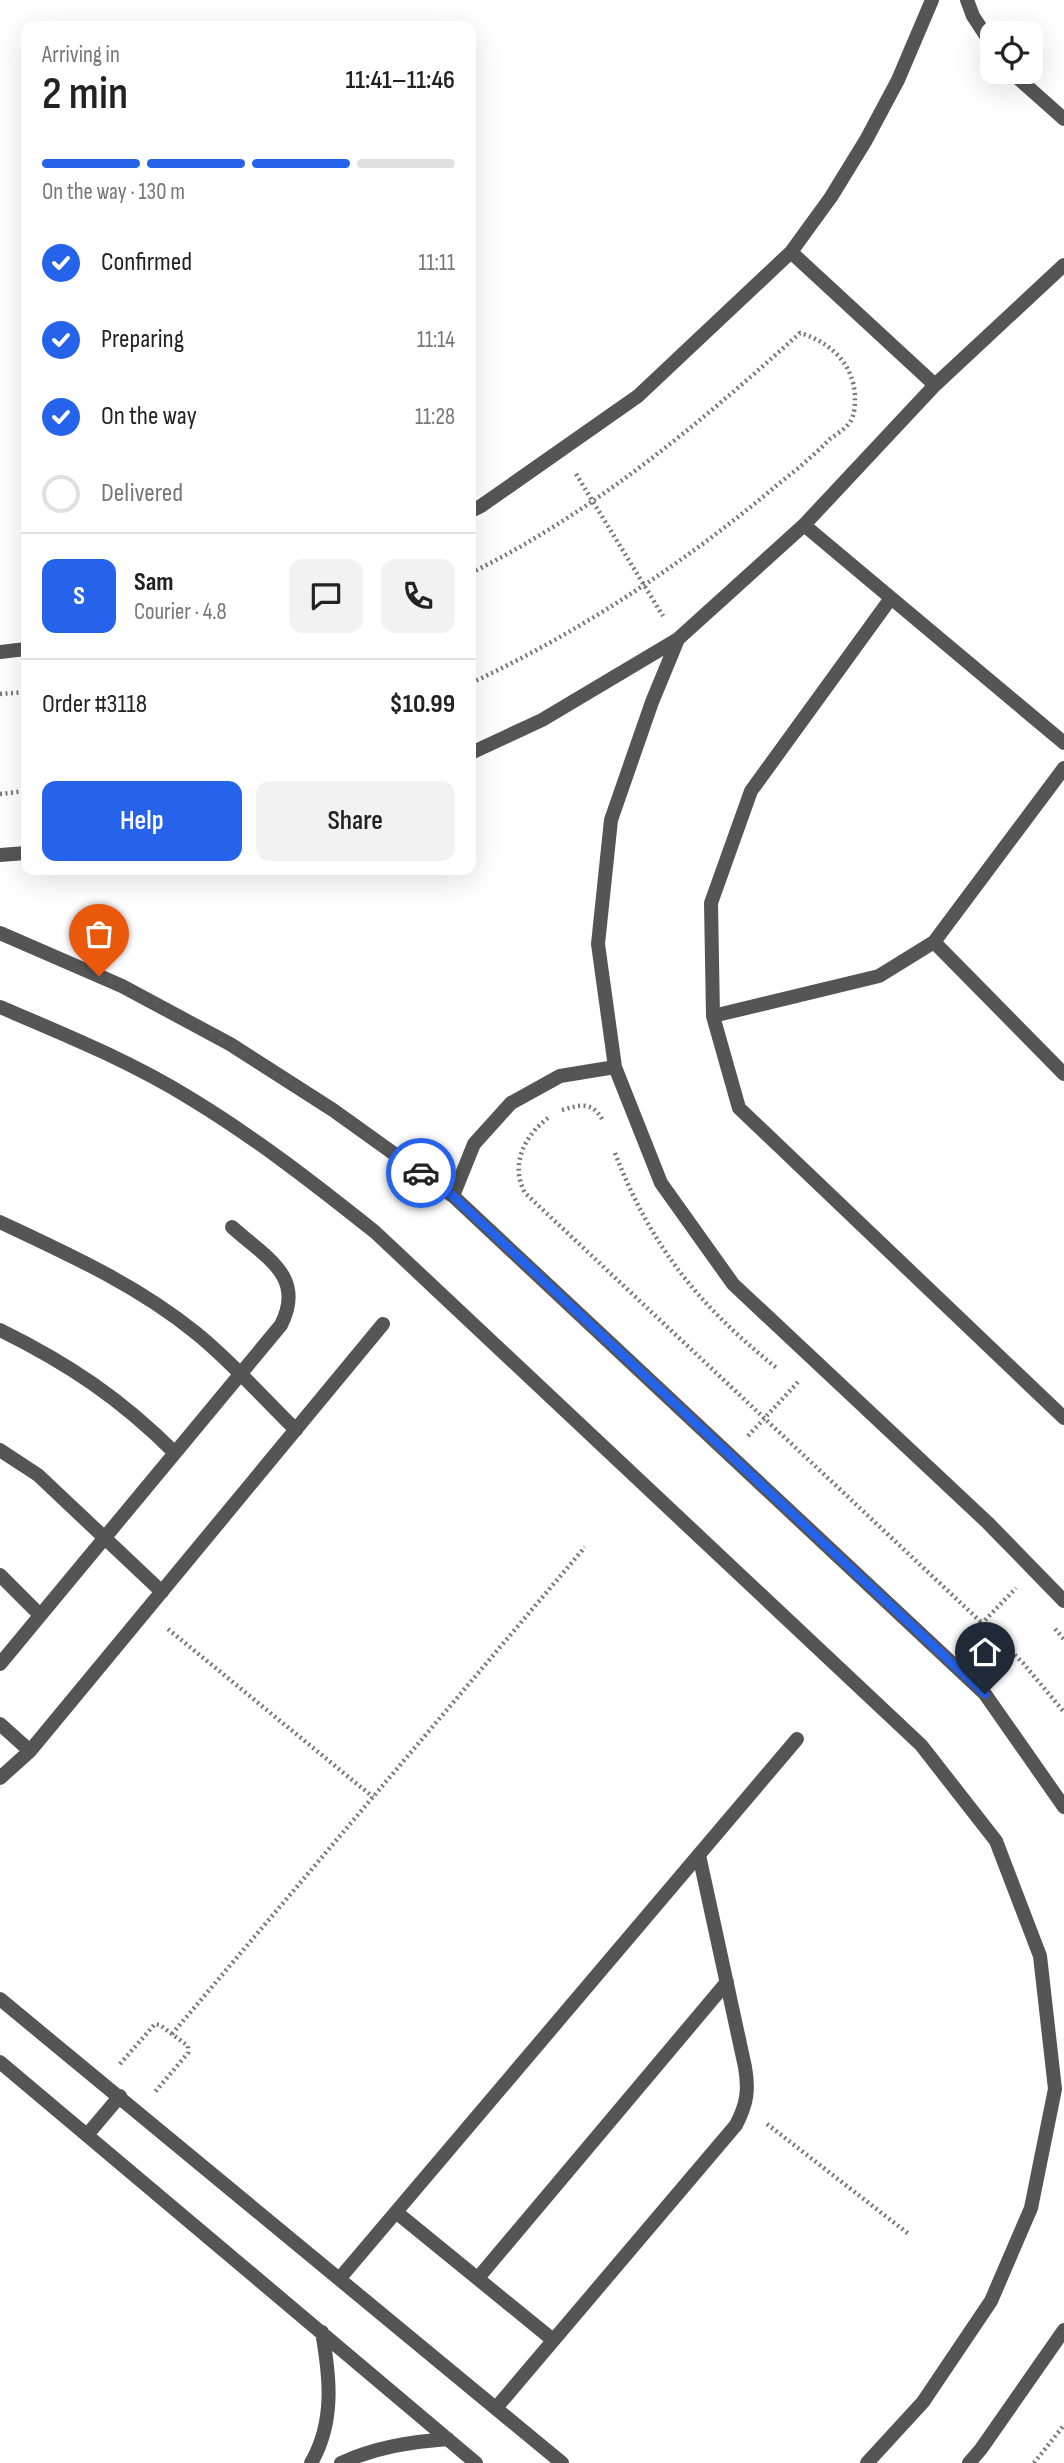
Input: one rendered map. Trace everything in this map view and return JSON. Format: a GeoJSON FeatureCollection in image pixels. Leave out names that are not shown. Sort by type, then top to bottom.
{"type":"FeatureCollection","features":[{"type":"Feature","properties":{"kind":"street"},"geometry":{"type":"LineString","coordinates":[[476,508],[638,396],[792,252],[831,197],[866,140],[898,80],[932,0]]}},
{"type":"Feature","properties":{"kind":"street"},"geometry":{"type":"LineString","coordinates":[[967,0],[980,27]]}},
{"type":"Feature","properties":{"kind":"street"},"geometry":{"type":"LineString","coordinates":[[1025,84],[1064,119]]}},
{"type":"Feature","properties":{"kind":"street"},"geometry":{"type":"LineString","coordinates":[[792,252],[935,385]]}},
{"type":"Feature","properties":{"kind":"street"},"geometry":{"type":"LineString","coordinates":[[476,751],[542,720],[678,639],[804,525],[935,385],[1064,265]]}},
{"type":"Feature","properties":{"kind":"street"},"geometry":{"type":"LineString","coordinates":[[804,525],[1064,743]]}},
{"type":"Feature","properties":{"kind":"street"},"geometry":{"type":"LineString","coordinates":[[891,598],[751,791],[711,904],[713,1016],[739,1108],[1064,1418]]}},
{"type":"Feature","properties":{"kind":"street"},"geometry":{"type":"LineString","coordinates":[[678,639],[652,702],[611,820],[598,944],[615,1067],[661,1182],[733,1284],[988,1523],[1064,1601]]}},
{"type":"Feature","properties":{"kind":"street"},"geometry":{"type":"LineString","coordinates":[[0,652],[21,650]]}},
{"type":"Feature","properties":{"kind":"street"},"geometry":{"type":"LineString","coordinates":[[713,1016],[879,976],[934,942],[1064,768]]}},
{"type":"Feature","properties":{"kind":"street"},"geometry":{"type":"LineString","coordinates":[[0,855],[21,853]]}},
{"type":"Feature","properties":{"kind":"street"},"geometry":{"type":"LineString","coordinates":[[0,933],[122,986],[230,1044],[333,1110],[453,1196],[985,1694],[1064,1807]]}},
{"type":"Feature","properties":{"kind":"street"},"geometry":{"type":"LineString","coordinates":[[934,942],[1064,1074]]}},
{"type":"Feature","properties":{"kind":"street"},"geometry":{"type":"LineString","coordinates":[[0,1007],[92,1046],[192,1099],[287,1161],[375,1231],[921,1745],[996,1841],[1040,1956],[1055,2089],[1031,2208],[991,2301],[923,2402],[867,2463]]}},
{"type":"Feature","properties":{"kind":"street"},"geometry":{"type":"LineString","coordinates":[[453,1196],[474,1144],[511,1103],[560,1076],[615,1067]]}},
{"type":"Feature","properties":{"kind":"street"},"geometry":{"type":"LineString","coordinates":[[0,1222],[98,1268],[149,1298],[197,1334],[296,1430]]}},
{"type":"Feature","properties":{"kind":"street"},"geometry":{"type":"LineString","coordinates":[[0,1664],[281,1325],[290,1308],[290,1289],[281,1272],[232,1227]]}},
{"type":"Feature","properties":{"kind":"street"},"geometry":{"type":"LineString","coordinates":[[0,1778],[30,1751],[383,1324]]}},
{"type":"Feature","properties":{"kind":"street"},"geometry":{"type":"LineString","coordinates":[[0,1330],[51,1356],[99,1386],[175,1453]]}},
{"type":"Feature","properties":{"kind":"street"},"geometry":{"type":"LineString","coordinates":[[0,1450],[38,1475],[162,1592]]}},
{"type":"Feature","properties":{"kind":"street"},"geometry":{"type":"LineString","coordinates":[[0,1575],[40,1615]]}},
{"type":"Feature","properties":{"kind":"street"},"geometry":{"type":"LineString","coordinates":[[0,1724],[30,1751]]}},
{"type":"Feature","properties":{"kind":"street"},"geometry":{"type":"LineString","coordinates":[[340,2278],[797,1739]]}},
{"type":"Feature","properties":{"kind":"street"},"geometry":{"type":"LineString","coordinates":[[496,2408],[736,2125],[745,2107],[747,2077],[699,1855]]}},
{"type":"Feature","properties":{"kind":"street"},"geometry":{"type":"LineString","coordinates":[[478,2278],[727,1982]]}},
{"type":"Feature","properties":{"kind":"street"},"geometry":{"type":"LineString","coordinates":[[0,1999],[562,2463]]}},
{"type":"Feature","properties":{"kind":"street"},"geometry":{"type":"LineString","coordinates":[[0,2062],[476,2463]]}},
{"type":"Feature","properties":{"kind":"street"},"geometry":{"type":"LineString","coordinates":[[88,2135],[120,2096]]}},
{"type":"Feature","properties":{"kind":"street"},"geometry":{"type":"LineString","coordinates":[[397,2212],[553,2340]]}},
{"type":"Feature","properties":{"kind":"street"},"geometry":{"type":"LineString","coordinates":[[969,2463],[1064,2330]]}},
{"type":"Feature","properties":{"kind":"street"},"geometry":{"type":"LineString","coordinates":[[311,2463],[327,2419],[330,2375],[322,2332]]}},
{"type":"Feature","properties":{"kind":"street"},"geometry":{"type":"LineString","coordinates":[[341,2463],[363,2453],[405,2442],[448,2439]]}},
{"type":"Feature","properties":{"kind":"path"},"geometry":{"type":"LineString","coordinates":[[476,570],[593,502],[695,424],[800,333],[816,338],[842,360],[850,374],[855,405],[851,421],[754,505],[645,586],[583,625],[476,681]]}},
{"type":"Feature","properties":{"kind":"path"},"geometry":{"type":"LineString","coordinates":[[561,449],[678,639]]}},
{"type":"Feature","properties":{"kind":"path"},"geometry":{"type":"LineString","coordinates":[[0,694],[21,692]]}},
{"type":"Feature","properties":{"kind":"path"},"geometry":{"type":"LineString","coordinates":[[0,794],[21,792]]}},
{"type":"Feature","properties":{"kind":"path"},"geometry":{"type":"LineString","coordinates":[[605,1127],[600,1116],[589,1106],[576,1106],[560,1111],[545,1120],[533,1132],[517,1167],[525,1193],[982,1623],[1023,1663],[1064,1712]]}},
{"type":"Feature","properties":{"kind":"path"},"geometry":{"type":"LineString","coordinates":[[614,1149],[627,1185],[650,1230],[679,1272],[705,1304],[734,1332],[797,1384]]}},
{"type":"Feature","properties":{"kind":"path"},"geometry":{"type":"LineString","coordinates":[[730,1455],[817,1363]]}},
{"type":"Feature","properties":{"kind":"path"},"geometry":{"type":"LineString","coordinates":[[172,2034],[585,1547]]}},
{"type":"Feature","properties":{"kind":"path"},"geometry":{"type":"LineString","coordinates":[[947,1659],[1034,1570]]}},
{"type":"Feature","properties":{"kind":"path"},"geometry":{"type":"LineString","coordinates":[[1006,1579],[1024,1597]]}},
{"type":"Feature","properties":{"kind":"path"},"geometry":{"type":"LineString","coordinates":[[146,1611],[373,1797]]}},
{"type":"Feature","properties":{"kind":"path"},"geometry":{"type":"LineString","coordinates":[[1051,1624],[1064,1639]]}},
{"type":"Feature","properties":{"kind":"path"},"geometry":{"type":"LineString","coordinates":[[104,2083],[152,2025],[160,2025],[188,2046],[188,2053],[139,2112]]}},
{"type":"Feature","properties":{"kind":"path"},"geometry":{"type":"LineString","coordinates":[[745,2107],[910,2235]]}},
{"type":"Feature","properties":{"kind":"path"},"geometry":{"type":"LineString","coordinates":[[1034,2463],[1064,2425]]}},
{"type":"Feature","properties":{"kind":"way so far"},"geometry":{"type":"LineString","coordinates":[[99,976],[230,1044],[333,1110],[421,1173]]}},
{"type":"Feature","properties":{"kind":"route"},"geometry":{"type":"LineString","coordinates":[[421,1173],[453,1196],[985,1694]]}}]}
